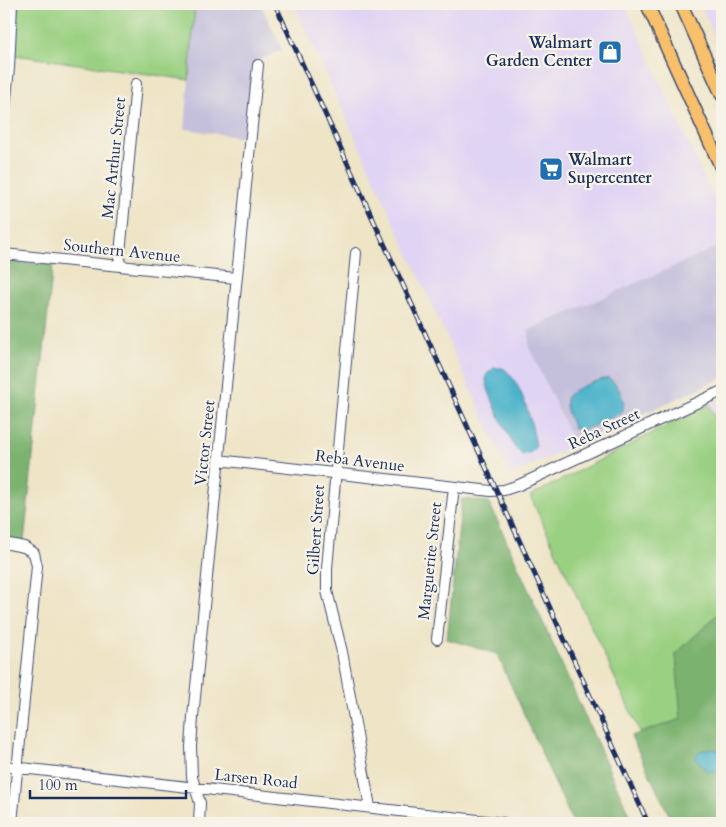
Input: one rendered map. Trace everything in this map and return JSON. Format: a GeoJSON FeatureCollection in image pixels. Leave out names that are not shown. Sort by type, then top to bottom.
{"type":"FeatureCollection","features":[{"type":"Feature","properties":{"kind":"main road"},"geometry":{"type":"LineString","coordinates":[[647,4],[722,169]]}},
{"type":"Feature","properties":{"kind":"main road"},"geometry":{"type":"LineString","coordinates":[[681,4],[722,95]]}},
{"type":"Feature","properties":{"kind":"street"},"geometry":{"type":"LineString","coordinates":[[4,117],[9,68],[12,4]]}},
{"type":"Feature","properties":{"kind":"street","name":"Victor Street"},"geometry":{"type":"LineString","coordinates":[[199,823],[200,803],[192,777],[193,717],[258,65]]}},
{"type":"Feature","properties":{"kind":"street","name":"Mac Arthur Street"},"geometry":{"type":"LineString","coordinates":[[119,265],[136,84]]}},
{"type":"Feature","properties":{"kind":"street","name":"Gilbert Street"},"geometry":{"type":"LineString","coordinates":[[356,253],[327,568],[328,592],[342,652],[370,807]]}},
{"type":"Feature","properties":{"kind":"street","name":"Southern Avenue"},"geometry":{"type":"LineString","coordinates":[[4,254],[236,278]]}},
{"type":"Feature","properties":{"kind":"street","name":"Reba Street"},"geometry":{"type":"LineString","coordinates":[[498,491],[518,485],[722,391]]}},
{"type":"Feature","properties":{"kind":"street","name":"Reba Avenue"},"geometry":{"type":"LineString","coordinates":[[218,460],[454,488],[498,491]]}},
{"type":"Feature","properties":{"kind":"street","name":"Marguerite Street"},"geometry":{"type":"LineString","coordinates":[[437,639],[454,488]]}},
{"type":"Feature","properties":{"kind":"street"},"geometry":{"type":"LineString","coordinates":[[4,543],[24,547],[34,553],[37,566],[12,823]]}},
{"type":"Feature","properties":{"kind":"street","name":"Larsen Road"},"geometry":{"type":"LineString","coordinates":[[4,766],[502,823]]}},
{"type":"Feature","properties":{"kind":"shaded area"},"geometry":{"type":"Polygon","coordinates":[[[195,4],[261,4],[282,50],[254,62],[245,138],[185,129],[195,4]]]}},
{"type":"Feature","properties":{"kind":"shaded area"},"geometry":{"type":"Polygon","coordinates":[[[294,4],[625,4],[722,217],[722,245],[529,330],[529,348],[575,445],[510,475],[294,4]]]}},
{"type":"Feature","properties":{"kind":"shaded area"},"geometry":{"type":"Polygon","coordinates":[[[700,4],[722,4],[722,53],[700,4]]]}},
{"type":"Feature","properties":{"kind":"shaded area"},"geometry":{"type":"Polygon","coordinates":[[[722,245],[722,378],[575,445],[529,348],[529,330],[722,245]]]}},
{"type":"Feature","properties":{"kind":"shaded area"},"geometry":{"type":"Polygon","coordinates":[[[722,399],[722,434],[709,404],[722,399]]]}},
{"type":"Feature","properties":{"kind":"green space"},"geometry":{"type":"Polygon","coordinates":[[[18,4],[195,4],[189,80],[15,55],[18,4]]]}},
{"type":"Feature","properties":{"kind":"green space"},"geometry":{"type":"Polygon","coordinates":[[[4,263],[53,264],[24,542],[4,540],[4,263]]]}},
{"type":"Feature","properties":{"kind":"green space"},"geometry":{"type":"Polygon","coordinates":[[[709,404],[722,434],[722,610],[676,654],[682,719],[641,734],[530,496],[709,404]]]}},
{"type":"Feature","properties":{"kind":"green space"},"geometry":{"type":"Polygon","coordinates":[[[462,499],[489,502],[633,823],[573,823],[497,654],[447,639],[462,499]]]}},
{"type":"Feature","properties":{"kind":"green space"},"geometry":{"type":"Polygon","coordinates":[[[722,610],[722,823],[673,823],[631,736],[681,719],[676,654],[722,610]]]}},
{"type":"Feature","properties":{"kind":"water"},"geometry":{"type":"Polygon","coordinates":[[[494,368],[503,368],[510,374],[521,392],[529,415],[536,446],[531,452],[522,455],[515,448],[489,392],[486,377],[494,368]]]}},
{"type":"Feature","properties":{"kind":"water"},"geometry":{"type":"Polygon","coordinates":[[[608,378],[612,380],[620,392],[624,407],[623,411],[593,426],[574,429],[566,406],[568,395],[584,386],[608,378]]]}},
{"type":"Feature","properties":{"kind":"water"},"geometry":{"type":"Polygon","coordinates":[[[714,749],[722,751],[722,771],[706,771],[695,757],[700,751],[714,749]]]}},
{"type":"Feature","properties":{"kind":"railway"},"geometry":{"type":"LineString","coordinates":[[275,4],[648,823]]}},
{"type":"Feature","properties":{"kind":"place","name":"Walmart Garden Center"},"geometry":{"type":"Point","coordinates":[610,52]}},
{"type":"Feature","properties":{"kind":"place","name":"Walmart Supercenter"},"geometry":{"type":"Point","coordinates":[551,169]}}]}
